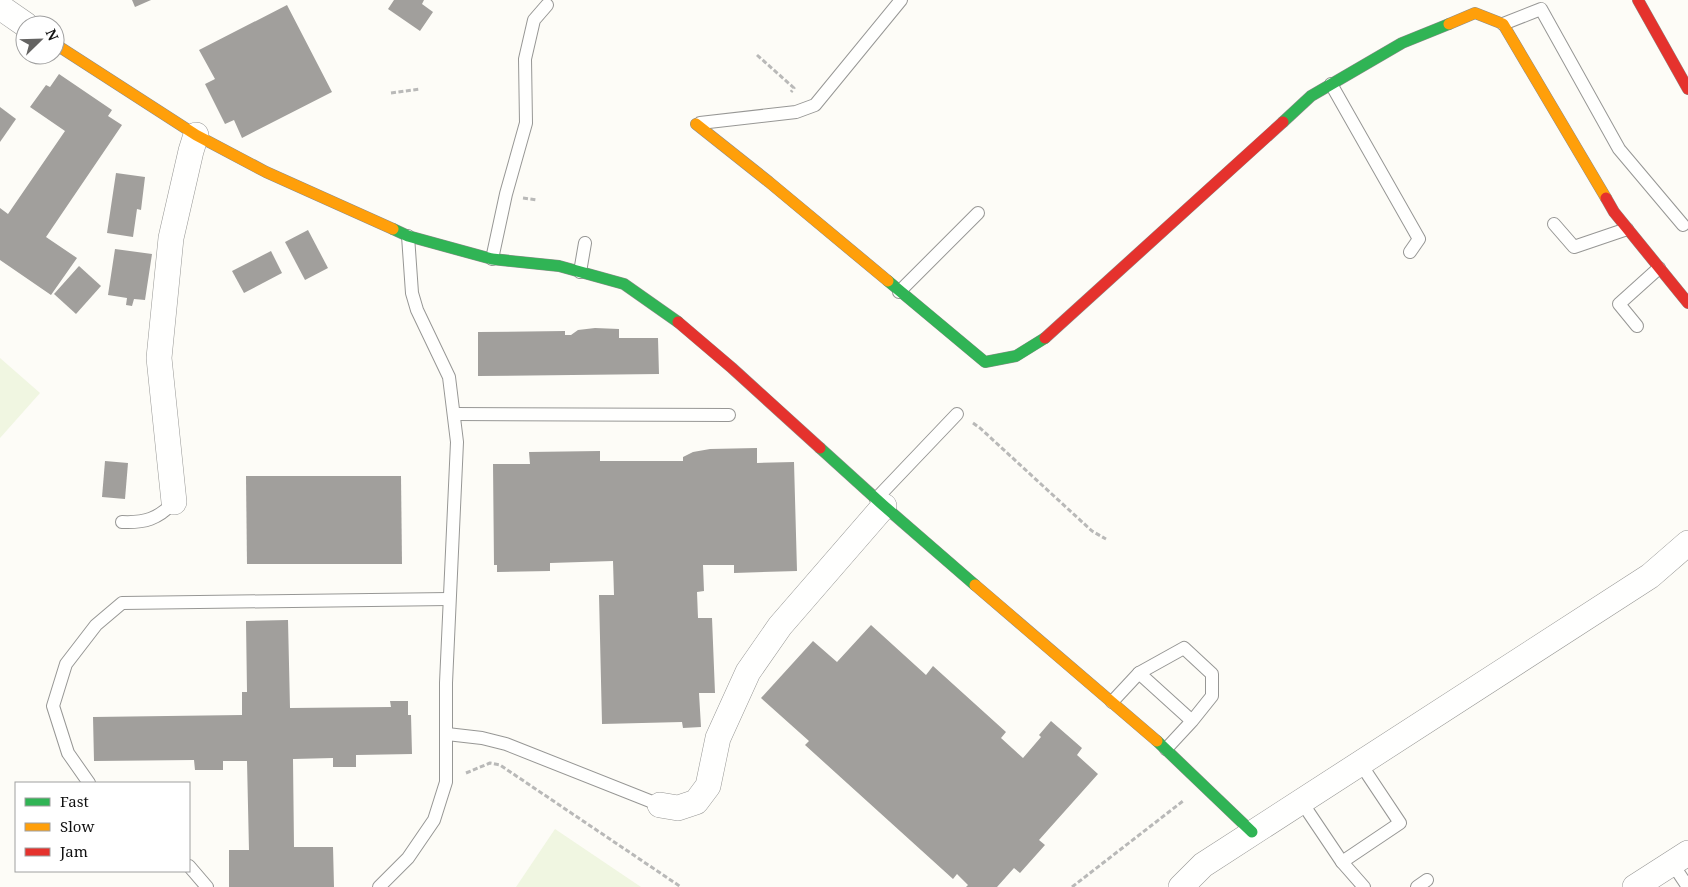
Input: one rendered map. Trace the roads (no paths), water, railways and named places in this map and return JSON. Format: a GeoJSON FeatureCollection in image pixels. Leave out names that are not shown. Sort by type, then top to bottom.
{"type":"FeatureCollection","features":[{"type":"Feature","properties":{"kind":"street"},"geometry":{"type":"LineString","coordinates":[[1638,0],[1688,89]]}},
{"type":"Feature","properties":{"kind":"street"},"geometry":{"type":"LineString","coordinates":[[0,7],[15,17]]}},
{"type":"Feature","properties":{"kind":"street"},"geometry":{"type":"LineString","coordinates":[[696,124],[858,255],[984,362],[1016,356],[1041,342],[1312,96],[1402,43],[1476,13],[1503,24],[1614,212],[1688,303]]}},
{"type":"Feature","properties":{"kind":"street"},"geometry":{"type":"LineString","coordinates":[[65,50],[196,135],[266,172],[408,236],[492,259],[559,266],[624,284],[676,320],[732,368],[880,503],[1166,749],[1252,832]]}},
{"type":"Feature","properties":{"kind":"street"},"geometry":{"type":"LineString","coordinates":[[174,502],[159,358],[171,238],[196,135]]}},
{"type":"Feature","properties":{"kind":"street"},"geometry":{"type":"LineString","coordinates":[[660,805],[678,808],[696,802],[708,786],[718,738],[748,672],[780,626],[880,503]]}},
{"type":"Feature","properties":{"kind":"street"},"geometry":{"type":"LineString","coordinates":[[1182,887],[1203,865],[1650,576],[1688,543]]}},
{"type":"Feature","properties":{"kind":"street"},"geometry":{"type":"LineString","coordinates":[[1635,887],[1682,867]]}},
{"type":"Feature","properties":{"kind":"lane"},"geometry":{"type":"LineString","coordinates":[[696,124],[796,112],[815,105],[901,0]]}},
{"type":"Feature","properties":{"kind":"lane"},"geometry":{"type":"LineString","coordinates":[[1476,13],[1483,0]]}},
{"type":"Feature","properties":{"kind":"lane"},"geometry":{"type":"LineString","coordinates":[[492,259],[506,194],[526,123],[525,59],[534,20],[548,5]]}},
{"type":"Feature","properties":{"kind":"lane"},"geometry":{"type":"LineString","coordinates":[[1503,24],[1541,9],[1620,149],[1683,225]]}},
{"type":"Feature","properties":{"kind":"lane"},"geometry":{"type":"LineString","coordinates":[[1331,84],[1419,239],[1410,252]]}},
{"type":"Feature","properties":{"kind":"lane"},"geometry":{"type":"LineString","coordinates":[[900,292],[978,213]]}},
{"type":"Feature","properties":{"kind":"lane"},"geometry":{"type":"LineString","coordinates":[[1554,224],[1574,247],[1627,229]]}},
{"type":"Feature","properties":{"kind":"lane"},"geometry":{"type":"LineString","coordinates":[[380,887],[408,858],[434,820],[446,782],[446,683],[457,442],[449,377],[412,293],[408,236]]}},
{"type":"Feature","properties":{"kind":"lane"},"geometry":{"type":"LineString","coordinates":[[580,272],[585,243]]}},
{"type":"Feature","properties":{"kind":"lane"},"geometry":{"type":"LineString","coordinates":[[1637,326],[1619,304],[1659,268]]}},
{"type":"Feature","properties":{"kind":"lane"},"geometry":{"type":"LineString","coordinates":[[454,414],[729,415]]}},
{"type":"Feature","properties":{"kind":"lane"},"geometry":{"type":"LineString","coordinates":[[880,503],[957,414]]}},
{"type":"Feature","properties":{"kind":"lane"},"geometry":{"type":"LineString","coordinates":[[122,522],[139,523],[163,514],[174,502]]}},
{"type":"Feature","properties":{"kind":"lane"},"geometry":{"type":"LineString","coordinates":[[88,782],[68,753],[54,706],[66,664],[96,625],[122,603],[449,599]]}},
{"type":"Feature","properties":{"kind":"lane"},"geometry":{"type":"LineString","coordinates":[[1112,702],[1139,673],[1184,648],[1212,674],[1212,696],[1192,722],[1166,749]]}},
{"type":"Feature","properties":{"kind":"lane"},"geometry":{"type":"LineString","coordinates":[[1139,673],[1192,722]]}},
{"type":"Feature","properties":{"kind":"lane"},"geometry":{"type":"LineString","coordinates":[[447,734],[482,738],[506,744],[660,805]]}},
{"type":"Feature","properties":{"kind":"lane"},"geometry":{"type":"LineString","coordinates":[[1342,862],[1400,823],[1360,763]]}},
{"type":"Feature","properties":{"kind":"lane"},"geometry":{"type":"LineString","coordinates":[[1301,801],[1342,862],[1364,887]]}},
{"type":"Feature","properties":{"kind":"lane"},"geometry":{"type":"LineString","coordinates":[[190,867],[207,887]]}}]}
